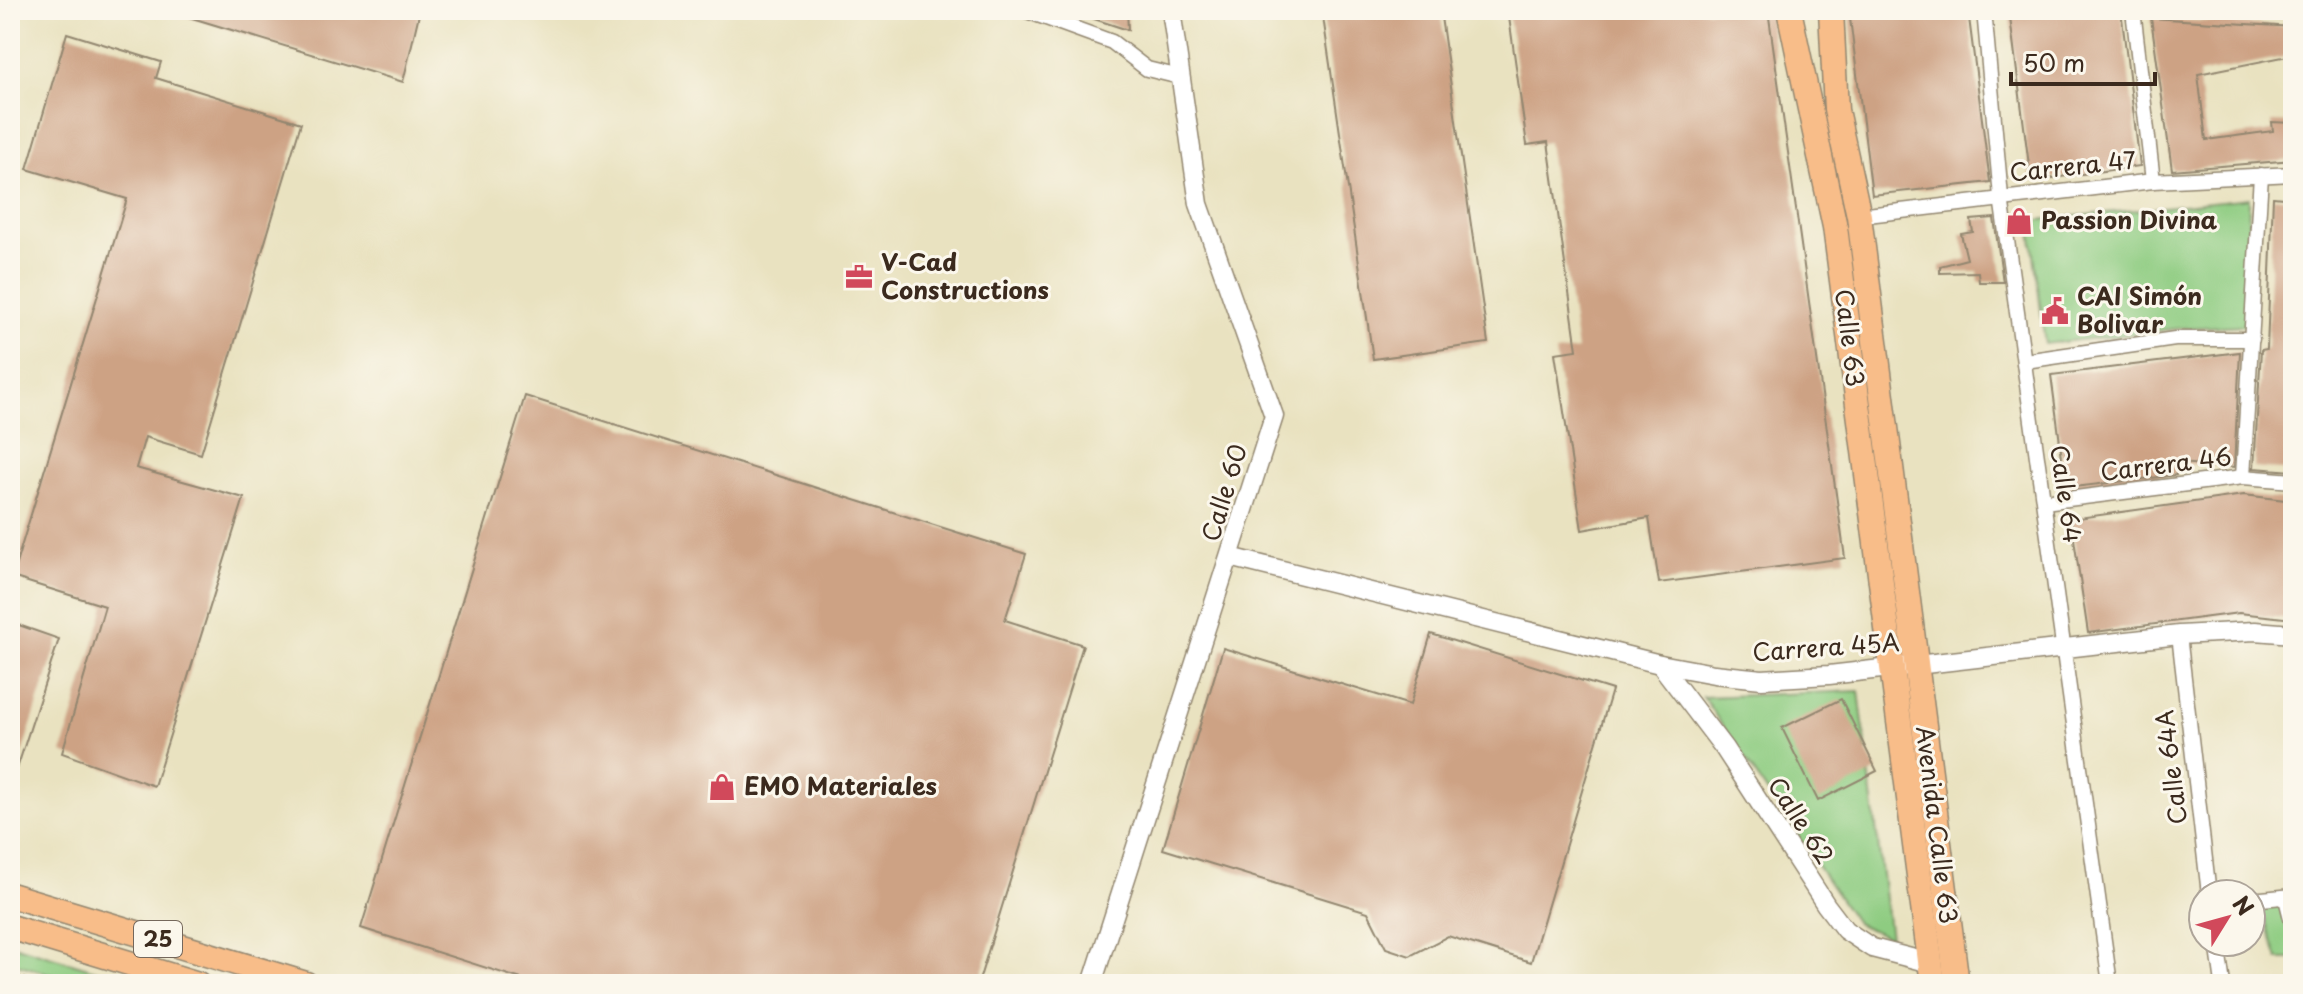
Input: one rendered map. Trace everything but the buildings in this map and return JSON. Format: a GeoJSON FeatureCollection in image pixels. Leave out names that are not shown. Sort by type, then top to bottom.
{"type":"FeatureCollection","features":[{"type":"Feature","properties":{"kind":"main road","name":"Calle 63"},"geometry":{"type":"LineString","coordinates":[[1789,10],[1835,227],[1904,667]]}},
{"type":"Feature","properties":{"kind":"main road"},"geometry":{"type":"LineString","coordinates":[[1816,10],[1836,110]]}},
{"type":"Feature","properties":{"kind":"main road","name":"Calle 63"},"geometry":{"type":"LineString","coordinates":[[1831,10],[1836,110],[1859,216],[1904,667]]}},
{"type":"Feature","properties":{"kind":"main road","name":"Avenida Calle 63"},"geometry":{"type":"LineString","coordinates":[[1904,667],[1931,974]]}},
{"type":"Feature","properties":{"kind":"main road","name":"Avenida Calle 63"},"geometry":{"type":"LineString","coordinates":[[1904,667],[1957,984]]}},
{"type":"Feature","properties":{"kind":"main road","name":"25"},"geometry":{"type":"LineString","coordinates":[[10,895],[306,984]]}},
{"type":"Feature","properties":{"kind":"main road","name":"25"},"geometry":{"type":"LineString","coordinates":[[10,927],[198,984]]}},
{"type":"Feature","properties":{"kind":"main road"},"geometry":{"type":"LineString","coordinates":[[223,958],[258,984]]}},
{"type":"Feature","properties":{"kind":"street"},"geometry":{"type":"LineString","coordinates":[[1024,10],[1112,42],[1147,69],[1180,77]]}},
{"type":"Feature","properties":{"kind":"street","name":"Calle 60"},"geometry":{"type":"LineString","coordinates":[[1092,984],[1274,416],[1199,204],[1171,10]]}},
{"type":"Feature","properties":{"kind":"street","name":"Calle 64"},"geometry":{"type":"LineString","coordinates":[[1984,10],[2001,197],[2110,984]]}},
{"type":"Feature","properties":{"kind":"street"},"geometry":{"type":"LineString","coordinates":[[2133,10],[2153,181]]}},
{"type":"Feature","properties":{"kind":"street","name":"Carrera 47"},"geometry":{"type":"LineString","coordinates":[[1859,216],[2153,181],[2293,174]]}},
{"type":"Feature","properties":{"kind":"street"},"geometry":{"type":"LineString","coordinates":[[2243,477],[2261,175]]}},
{"type":"Feature","properties":{"kind":"street"},"geometry":{"type":"LineString","coordinates":[[2025,361],[2175,339],[2252,339]]}},
{"type":"Feature","properties":{"kind":"street","name":"Carrera 46"},"geometry":{"type":"LineString","coordinates":[[2044,502],[2243,477],[2293,481]]}},
{"type":"Feature","properties":{"kind":"street","name":"Carrera 45A"},"geometry":{"type":"LineString","coordinates":[[1230,557],[1660,664],[1762,679],[1904,667],[2179,635],[2255,631],[2293,634]]}},
{"type":"Feature","properties":{"kind":"street","name":"Calle 64A"},"geometry":{"type":"LineString","coordinates":[[2179,635],[2207,878]]}},
{"type":"Feature","properties":{"kind":"street","name":"Calle 62"},"geometry":{"type":"LineString","coordinates":[[1660,664],[1724,748],[1845,930],[1872,948],[1931,974]]}},
{"type":"Feature","properties":{"kind":"street"},"geometry":{"type":"LineString","coordinates":[[2267,898],[2289,896],[2293,932]]}},
{"type":"Feature","properties":{"kind":"street"},"geometry":{"type":"LineString","coordinates":[[2219,958],[2223,984]]}},
{"type":"Feature","properties":{"kind":"green space"},"geometry":{"type":"Polygon","coordinates":[[[2249,198],[2246,325],[2182,328],[2045,344],[2030,221],[2249,198]]]}},
{"type":"Feature","properties":{"kind":"green space"},"geometry":{"type":"Polygon","coordinates":[[[1859,691],[1890,938],[1856,923],[1703,697],[1859,691]]]}},
{"type":"Feature","properties":{"kind":"green space"},"geometry":{"type":"Polygon","coordinates":[[[2293,901],[2293,959],[2278,959],[2267,927],[2267,903],[2293,901]]]}},
{"type":"Feature","properties":{"kind":"green space"},"geometry":{"type":"Polygon","coordinates":[[[10,944],[140,984],[85,984],[10,962],[10,944]]]}},
{"type":"Feature","properties":{"kind":"railway"},"geometry":{"type":"LineString","coordinates":[[10,977],[36,984]]}},
{"type":"Feature","properties":{"kind":"place","name":"Passion Divina"},"geometry":{"type":"Point","coordinates":[2019,221]}},
{"type":"Feature","properties":{"kind":"place","name":"V-Cad Constructions"},"geometry":{"type":"Point","coordinates":[859,277]}},
{"type":"Feature","properties":{"kind":"place","name":"CAI Simón Bolivar"},"geometry":{"type":"Point","coordinates":[2055,311]}},
{"type":"Feature","properties":{"kind":"place","name":"EMO Materiales"},"geometry":{"type":"Point","coordinates":[722,787]}}]}
